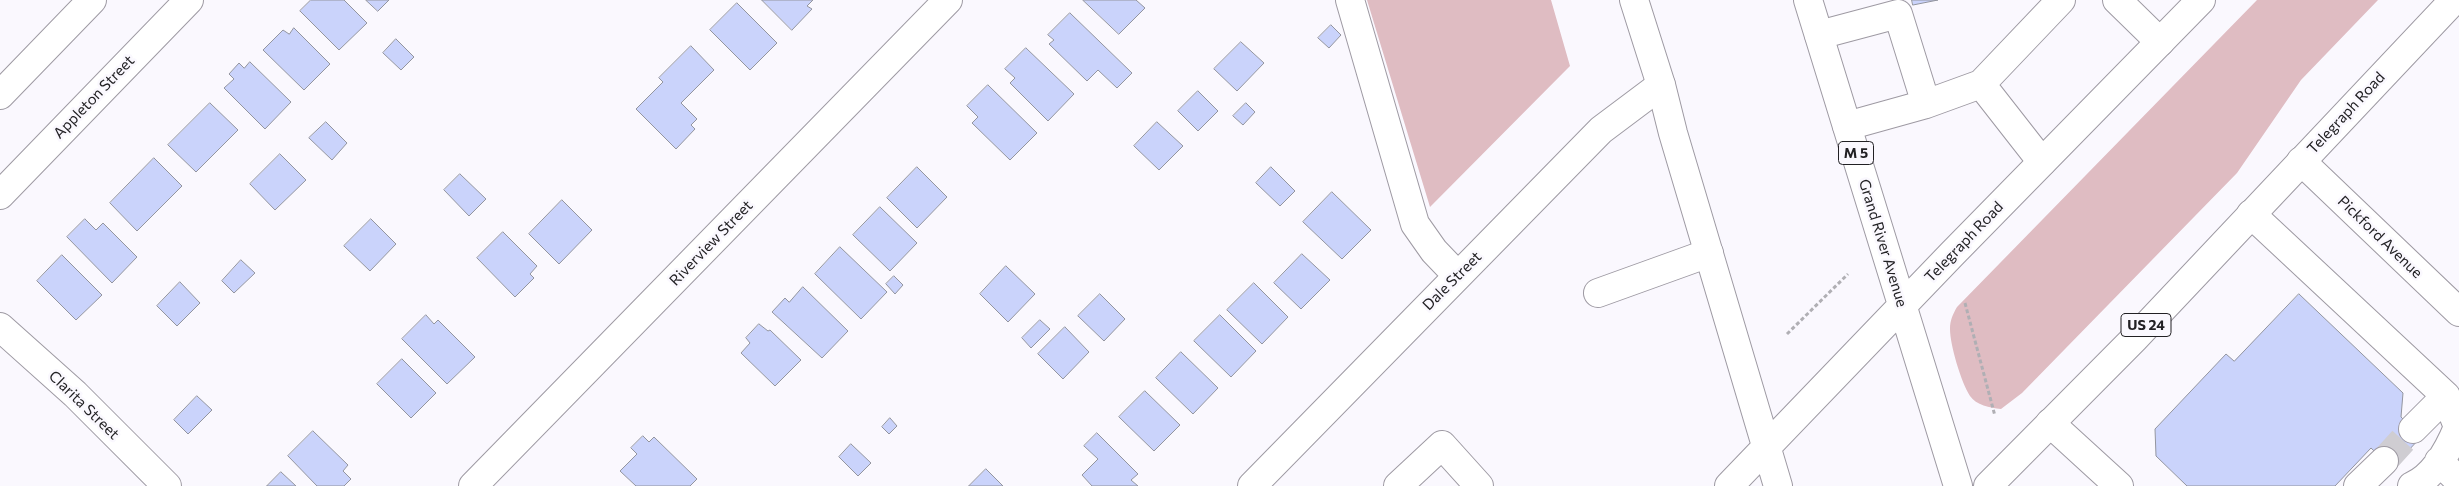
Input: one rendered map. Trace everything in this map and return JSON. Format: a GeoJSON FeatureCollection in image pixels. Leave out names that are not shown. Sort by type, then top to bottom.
{"type":"FeatureCollection","features":[{"type":"Feature","properties":{"kind":"main road"},"geometry":{"type":"LineString","coordinates":[[0,95],[92,0]]}},
{"type":"Feature","properties":{"kind":"main road","name":"Appleton Street"},"geometry":{"type":"LineString","coordinates":[[0,195],[189,0]]}},
{"type":"Feature","properties":{"kind":"main road","name":"Riverview Street"},"geometry":{"type":"LineString","coordinates":[[473,486],[948,0]]}},
{"type":"Feature","properties":{"kind":"main road"},"geometry":{"type":"LineString","coordinates":[[1350,0],[1415,224],[1434,251],[1457,274]]}},
{"type":"Feature","properties":{"kind":"main road"},"geometry":{"type":"LineString","coordinates":[[1634,0],[1661,85],[1778,486]]}},
{"type":"Feature","properties":{"kind":"main road","name":"Grand River Avenue"},"geometry":{"type":"LineString","coordinates":[[1808,0],[1958,486]]}},
{"type":"Feature","properties":{"kind":"main road"},"geometry":{"type":"LineString","coordinates":[[1847,126],[1926,104],[1981,84],[2060,0]]}},
{"type":"Feature","properties":{"kind":"main road"},"geometry":{"type":"LineString","coordinates":[[2117,0],[2160,42]]}},
{"type":"Feature","properties":{"kind":"main road","name":"Telegraph Road"},"geometry":{"type":"LineString","coordinates":[[1729,486],[2201,0]]}},
{"type":"Feature","properties":{"kind":"main road"},"geometry":{"type":"LineString","coordinates":[[2408,47],[2438,0]]}},
{"type":"Feature","properties":{"kind":"main road","name":"Telegraph Road"},"geometry":{"type":"LineString","coordinates":[[1988,486],[2134,339],[2454,0]]}},
{"type":"Feature","properties":{"kind":"main road"},"geometry":{"type":"LineString","coordinates":[[1819,35],[1898,14],[1926,104]]}},
{"type":"Feature","properties":{"kind":"main road"},"geometry":{"type":"LineString","coordinates":[[1981,84],[2042,162]]}},
{"type":"Feature","properties":{"kind":"main road","name":"Dale Street"},"geometry":{"type":"LineString","coordinates":[[1252,486],[1457,274],[1601,130],[1661,85]]}},
{"type":"Feature","properties":{"kind":"main road","name":"Pickford Avenue"},"geometry":{"type":"LineString","coordinates":[[2301,161],[2459,312]]}},
{"type":"Feature","properties":{"kind":"main road"},"geometry":{"type":"LineString","coordinates":[[2251,214],[2446,396],[2458,427],[2449,451],[2419,483],[2412,486]]}},
{"type":"Feature","properties":{"kind":"main road"},"geometry":{"type":"LineString","coordinates":[[1598,293],[1709,253]]}},
{"type":"Feature","properties":{"kind":"main road","name":"Clarita Street"},"geometry":{"type":"LineString","coordinates":[[0,327],[75,394],[167,486]]}},
{"type":"Feature","properties":{"kind":"main road"},"geometry":{"type":"LineString","coordinates":[[2413,429],[2446,396]]}},
{"type":"Feature","properties":{"kind":"main road"},"geometry":{"type":"LineString","coordinates":[[2050,423],[2119,486]]}},
{"type":"Feature","properties":{"kind":"main road"},"geometry":{"type":"LineString","coordinates":[[1398,486],[1442,445],[1479,486]]}},
{"type":"Feature","properties":{"kind":"main road"},"geometry":{"type":"LineString","coordinates":[[2358,486],[2384,460]]}},
{"type":"Feature","properties":{"kind":"main road"},"geometry":{"type":"LineString","coordinates":[[2439,461],[2459,481]]}},
{"type":"Feature","properties":{"kind":"path"},"geometry":{"type":"LineString","coordinates":[[1787,334],[1848,274]]}},
{"type":"Feature","properties":{"kind":"path"},"geometry":{"type":"LineString","coordinates":[[1965,303],[1994,416]]}},
{"type":"Feature","properties":{"kind":"shaded area"},"geometry":{"type":"Polygon","coordinates":[[[1367,0],[1551,0],[1570,66],[1430,207],[1367,0]]]}},
{"type":"Feature","properties":{"kind":"shaded area"},"geometry":{"type":"Polygon","coordinates":[[[2257,0],[2378,0],[2301,80],[2237,173],[2022,393],[2001,409],[1988,407],[1976,402],[1970,396],[1963,382],[1952,344],[1950,329],[1957,307],[2257,0]]]}},
{"type":"Feature","properties":{"kind":"building"},"geometry":{"type":"Polygon","coordinates":[[[311,0],[344,0],[367,23],[339,50],[300,11],[311,0]]]}},
{"type":"Feature","properties":{"kind":"building"},"geometry":{"type":"Polygon","coordinates":[[[366,0],[389,0],[378,11],[366,0]]]}},
{"type":"Feature","properties":{"kind":"building"},"geometry":{"type":"Polygon","coordinates":[[[762,0],[813,0],[807,6],[812,9],[792,30],[762,0]]]}},
{"type":"Feature","properties":{"kind":"building"},"geometry":{"type":"Polygon","coordinates":[[[1083,0],[1136,0],[1145,8],[1119,34],[1083,0]]]}},
{"type":"Feature","properties":{"kind":"building"},"geometry":{"type":"Polygon","coordinates":[[[1912,0],[1938,0],[1913,5],[1912,0]]]}},
{"type":"Feature","properties":{"kind":"building"},"geometry":{"type":"Polygon","coordinates":[[[737,3],[777,43],[750,70],[710,30],[737,3]]]}},
{"type":"Feature","properties":{"kind":"building"},"geometry":{"type":"Polygon","coordinates":[[[1070,13],[1132,73],[1117,88],[1098,70],[1087,81],[1049,44],[1054,40],[1048,35],[1070,13]]]}},
{"type":"Feature","properties":{"kind":"building"},"geometry":{"type":"Polygon","coordinates":[[[1331,25],[1341,35],[1329,48],[1318,38],[1331,25]]]}},
{"type":"Feature","properties":{"kind":"building"},"geometry":{"type":"Polygon","coordinates":[[[294,28],[330,64],[304,90],[263,50],[283,30],[289,34],[294,28]]]}},
{"type":"Feature","properties":{"kind":"building"},"geometry":{"type":"Polygon","coordinates":[[[396,39],[414,57],[401,70],[383,53],[396,39]]]}},
{"type":"Feature","properties":{"kind":"building"},"geometry":{"type":"Polygon","coordinates":[[[1241,42],[1264,63],[1237,91],[1214,69],[1241,42]]]}},
{"type":"Feature","properties":{"kind":"building"},"geometry":{"type":"Polygon","coordinates":[[[691,46],[714,70],[681,103],[697,119],[691,125],[695,129],[676,149],[636,109],[663,82],[659,78],[691,46]]]}},
{"type":"Feature","properties":{"kind":"building"},"geometry":{"type":"Polygon","coordinates":[[[1026,48],[1074,94],[1048,121],[1010,83],[1015,78],[1005,69],[1026,48]]]}},
{"type":"Feature","properties":{"kind":"building"},"geometry":{"type":"Polygon","coordinates":[[[250,62],[291,102],[265,129],[224,88],[234,79],[229,74],[239,63],[244,68],[250,62]]]}},
{"type":"Feature","properties":{"kind":"building"},"geometry":{"type":"Polygon","coordinates":[[[988,85],[1037,133],[1010,160],[972,123],[978,117],[967,106],[988,85]]]}},
{"type":"Feature","properties":{"kind":"building"},"geometry":{"type":"Polygon","coordinates":[[[1198,91],[1218,111],[1198,131],[1178,111],[1198,91]]]}},
{"type":"Feature","properties":{"kind":"building"},"geometry":{"type":"Polygon","coordinates":[[[210,103],[238,130],[196,172],[168,145],[210,103]]]}},
{"type":"Feature","properties":{"kind":"building"},"geometry":{"type":"Polygon","coordinates":[[[1246,103],[1255,112],[1243,125],[1233,116],[1246,103]]]}},
{"type":"Feature","properties":{"kind":"building"},"geometry":{"type":"Polygon","coordinates":[[[326,122],[347,143],[332,160],[309,138],[326,122]]]}},
{"type":"Feature","properties":{"kind":"building"},"geometry":{"type":"Polygon","coordinates":[[[1157,122],[1183,146],[1159,170],[1134,146],[1157,122]]]}},
{"type":"Feature","properties":{"kind":"building"},"geometry":{"type":"Polygon","coordinates":[[[280,154],[306,180],[275,210],[250,184],[280,154]]]}},
{"type":"Feature","properties":{"kind":"building"},"geometry":{"type":"Polygon","coordinates":[[[154,158],[182,186],[137,231],[110,203],[154,158]]]}},
{"type":"Feature","properties":{"kind":"building"},"geometry":{"type":"Polygon","coordinates":[[[917,167],[947,197],[917,228],[887,198],[917,167]]]}},
{"type":"Feature","properties":{"kind":"building"},"geometry":{"type":"Polygon","coordinates":[[[1271,167],[1295,191],[1280,206],[1256,183],[1271,167]]]}},
{"type":"Feature","properties":{"kind":"building"},"geometry":{"type":"Polygon","coordinates":[[[460,174],[486,199],[469,216],[444,190],[460,174]]]}},
{"type":"Feature","properties":{"kind":"building"},"geometry":{"type":"Polygon","coordinates":[[[1332,192],[1371,230],[1342,259],[1303,222],[1332,192]]]}},
{"type":"Feature","properties":{"kind":"building"},"geometry":{"type":"Polygon","coordinates":[[[562,200],[592,230],[559,264],[529,234],[562,200]]]}},
{"type":"Feature","properties":{"kind":"building"},"geometry":{"type":"Polygon","coordinates":[[[880,207],[917,243],[890,271],[853,235],[880,207]]]}},
{"type":"Feature","properties":{"kind":"building"},"geometry":{"type":"Polygon","coordinates":[[[85,219],[96,230],[103,223],[137,257],[112,283],[67,237],[85,219]]]}},
{"type":"Feature","properties":{"kind":"building"},"geometry":{"type":"Polygon","coordinates":[[[371,219],[396,244],[370,271],[344,246],[371,219]]]}},
{"type":"Feature","properties":{"kind":"building"},"geometry":{"type":"Polygon","coordinates":[[[503,232],[537,266],[530,274],[534,278],[515,297],[477,258],[503,232]]]}},
{"type":"Feature","properties":{"kind":"building"},"geometry":{"type":"Polygon","coordinates":[[[840,247],[887,292],[861,319],[815,274],[840,247]]]}},
{"type":"Feature","properties":{"kind":"building"},"geometry":{"type":"Polygon","coordinates":[[[1302,254],[1330,280],[1301,309],[1274,283],[1302,254]]]}},
{"type":"Feature","properties":{"kind":"building"},"geometry":{"type":"Polygon","coordinates":[[[62,255],[102,295],[76,320],[37,281],[62,255]]]}},
{"type":"Feature","properties":{"kind":"building"},"geometry":{"type":"Polygon","coordinates":[[[241,260],[255,273],[234,293],[222,281],[241,260]]]}},
{"type":"Feature","properties":{"kind":"building"},"geometry":{"type":"Polygon","coordinates":[[[1006,266],[1035,294],[1008,322],[980,294],[1006,266]]]}},
{"type":"Feature","properties":{"kind":"building"},"geometry":{"type":"Polygon","coordinates":[[[894,276],[903,285],[895,294],[886,284],[894,276]]]}},
{"type":"Feature","properties":{"kind":"building"},"geometry":{"type":"Polygon","coordinates":[[[180,282],[200,303],[177,326],[157,306],[180,282]]]}},
{"type":"Feature","properties":{"kind":"building"},"geometry":{"type":"Polygon","coordinates":[[[1254,283],[1288,317],[1262,344],[1227,310],[1254,283]]]}},
{"type":"Feature","properties":{"kind":"building"},"geometry":{"type":"Polygon","coordinates":[[[803,287],[848,331],[822,358],[772,312],[785,298],[789,302],[803,287]]]}},
{"type":"Feature","properties":{"kind":"building"},"geometry":{"type":"Polygon","coordinates":[[[1100,294],[1125,319],[1104,341],[1078,316],[1100,294]]]}},
{"type":"Feature","properties":{"kind":"building"},"geometry":{"type":"Polygon","coordinates":[[[2299,294],[2403,393],[2401,417],[2421,437],[2392,468],[2371,448],[2335,486],[2187,486],[2156,456],[2155,429],[2226,354],[2234,361],[2299,294]]]}},
{"type":"Feature","properties":{"kind":"building"},"geometry":{"type":"Polygon","coordinates":[[[426,315],[434,324],[438,320],[475,357],[447,384],[402,339],[426,315]]]}},
{"type":"Feature","properties":{"kind":"building"},"geometry":{"type":"Polygon","coordinates":[[[1220,315],[1256,351],[1231,377],[1194,341],[1220,315]]]}},
{"type":"Feature","properties":{"kind":"building"},"geometry":{"type":"Polygon","coordinates":[[[1040,320],[1050,329],[1031,348],[1022,338],[1040,320]]]}},
{"type":"Feature","properties":{"kind":"building"},"geometry":{"type":"Polygon","coordinates":[[[759,324],[768,331],[770,330],[801,360],[775,386],[741,353],[750,343],[746,338],[759,324]]]}},
{"type":"Feature","properties":{"kind":"building"},"geometry":{"type":"Polygon","coordinates":[[[1065,327],[1089,352],[1063,379],[1038,354],[1065,327]]]}},
{"type":"Feature","properties":{"kind":"building"},"geometry":{"type":"Polygon","coordinates":[[[1181,352],[1218,388],[1193,414],[1156,378],[1181,352]]]}},
{"type":"Feature","properties":{"kind":"building"},"geometry":{"type":"Polygon","coordinates":[[[402,359],[436,393],[411,418],[377,384],[402,359]]]}},
{"type":"Feature","properties":{"kind":"building"},"geometry":{"type":"Polygon","coordinates":[[[1145,391],[1180,425],[1154,451],[1119,417],[1145,391]]]}},
{"type":"Feature","properties":{"kind":"building"},"geometry":{"type":"Polygon","coordinates":[[[197,396],[212,410],[188,434],[174,420],[197,396]]]}},
{"type":"Feature","properties":{"kind":"building"},"geometry":{"type":"Polygon","coordinates":[[[890,418],[897,426],[889,434],[882,427],[890,418]]]}},
{"type":"Feature","properties":{"kind":"building"},"geometry":{"type":"Polygon","coordinates":[[[313,431],[348,465],[343,471],[351,479],[344,486],[317,486],[288,456],[313,431]]]}},
{"type":"Feature","properties":{"kind":"building"},"geometry":{"type":"Polygon","coordinates":[[[1097,433],[1138,474],[1131,480],[1138,486],[1092,486],[1082,475],[1098,459],[1084,446],[1097,433]]]}},
{"type":"Feature","properties":{"kind":"building"},"geometry":{"type":"Polygon","coordinates":[[[643,436],[649,442],[654,437],[697,479],[690,486],[636,486],[620,471],[637,454],[631,448],[643,436]]]}},
{"type":"Feature","properties":{"kind":"building"},"geometry":{"type":"Polygon","coordinates":[[[851,444],[871,463],[858,476],[839,457],[851,444]]]}},
{"type":"Feature","properties":{"kind":"building"},"geometry":{"type":"Polygon","coordinates":[[[986,469],[1003,486],[969,486],[986,469]]]}},
{"type":"Feature","properties":{"kind":"building"},"geometry":{"type":"Polygon","coordinates":[[[281,472],[296,486],[267,486],[281,472]]]}},
{"type":"Feature","properties":{"kind":"tunnel"},"geometry":{"type":"LineString","coordinates":[[2384,461],[2413,429]]}}]}
